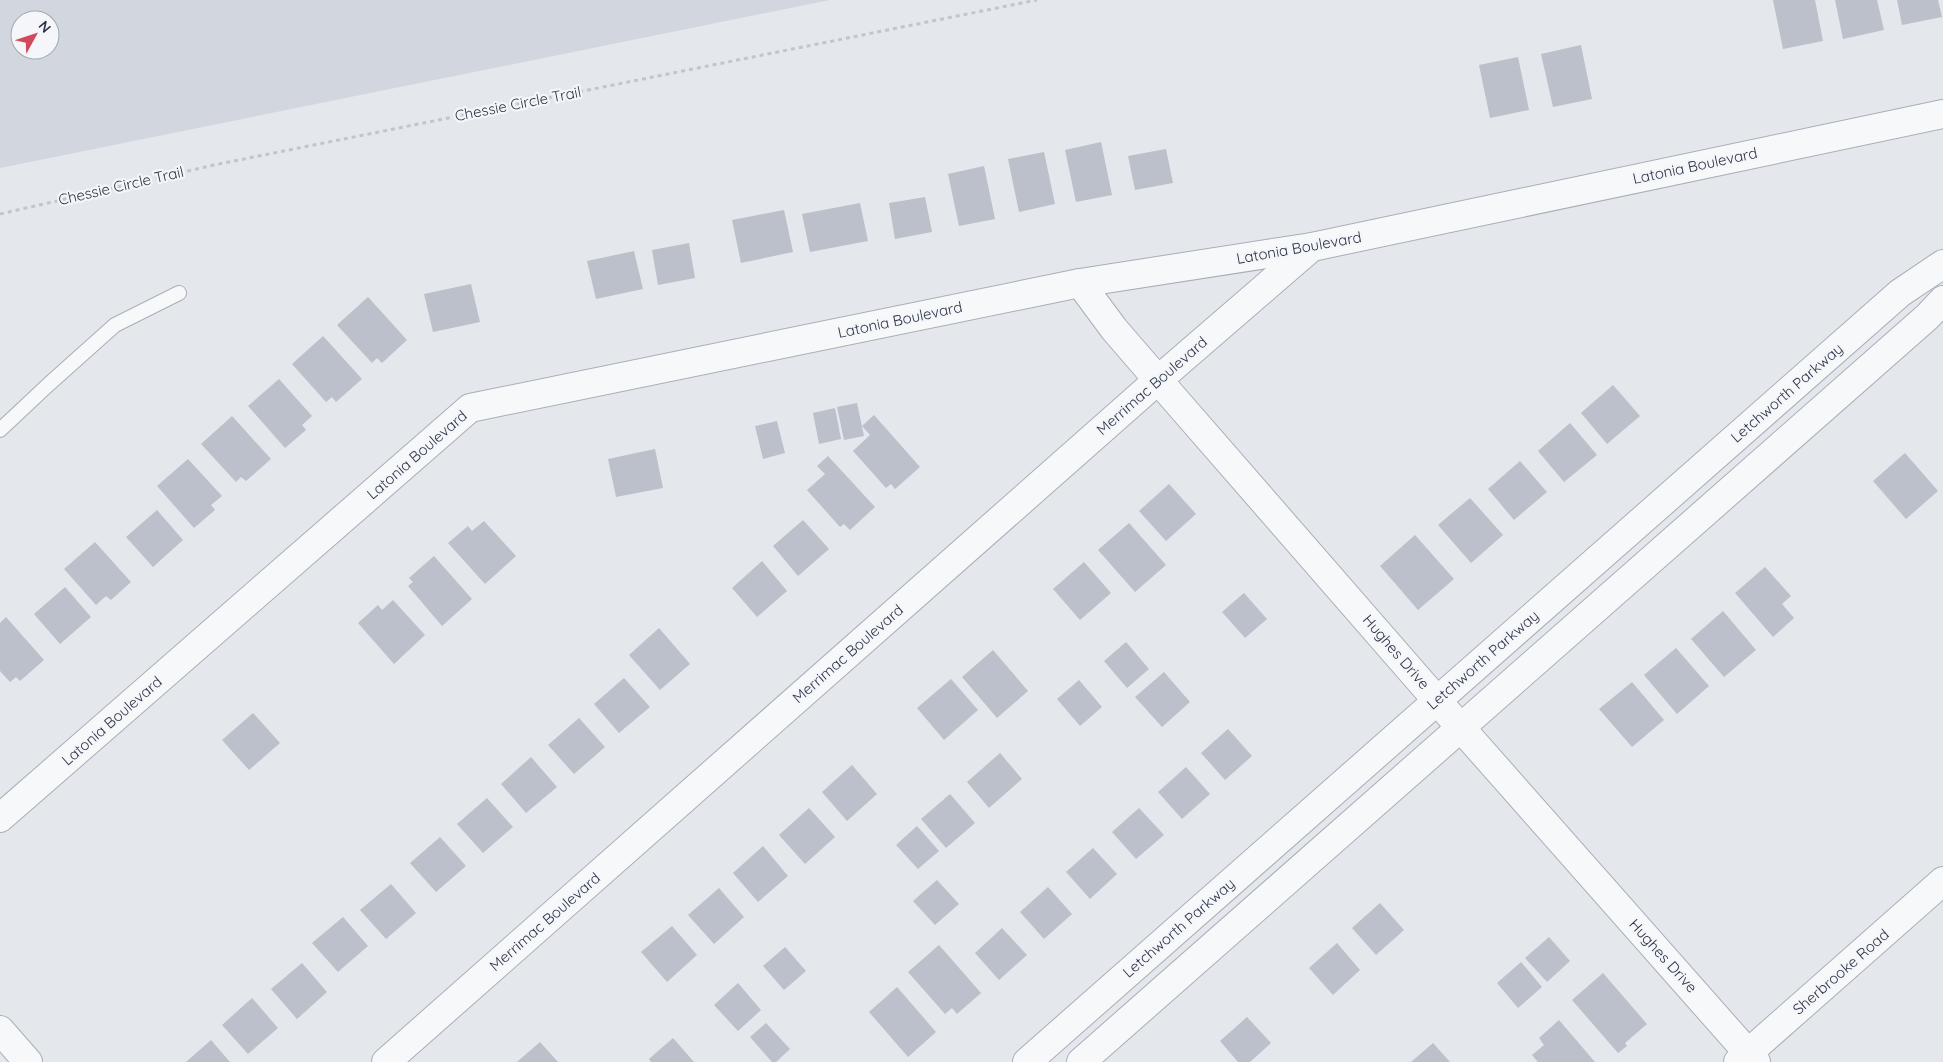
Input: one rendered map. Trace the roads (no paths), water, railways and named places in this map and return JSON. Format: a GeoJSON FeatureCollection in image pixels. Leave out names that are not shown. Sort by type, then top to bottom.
{"type":"FeatureCollection","features":[{"type":"Feature","properties":{"kind":"street","name":"Latonia Boulevard"},"geometry":{"type":"LineString","coordinates":[[0,818],[470,408],[1080,283],[1312,247],[1943,114]]}},
{"type":"Feature","properties":{"kind":"street","name":"Merrimac Boulevard"},"geometry":{"type":"LineString","coordinates":[[386,1062],[1158,380],[1312,247]]}},
{"type":"Feature","properties":{"kind":"street","name":"Letchworth Parkway"},"geometry":{"type":"LineString","coordinates":[[1027,1062],[1900,293],[1943,264]]}},
{"type":"Feature","properties":{"kind":"street","name":"Hughes Drive"},"geometry":{"type":"LineString","coordinates":[[1080,283],[1114,329],[1747,1059]]}},
{"type":"Feature","properties":{"kind":"street"},"geometry":{"type":"LineString","coordinates":[[1081,1062],[1928,317],[1943,300]]}},
{"type":"Feature","properties":{"kind":"street","name":"Sherbrooke Road"},"geometry":{"type":"LineString","coordinates":[[1747,1059],[1943,881]]}},
{"type":"Feature","properties":{"kind":"street"},"geometry":{"type":"LineString","coordinates":[[0,1030],[28,1062]]}},
{"type":"Feature","properties":{"kind":"lane"},"geometry":{"type":"LineString","coordinates":[[0,430],[115,325],[179,292]]}}]}
